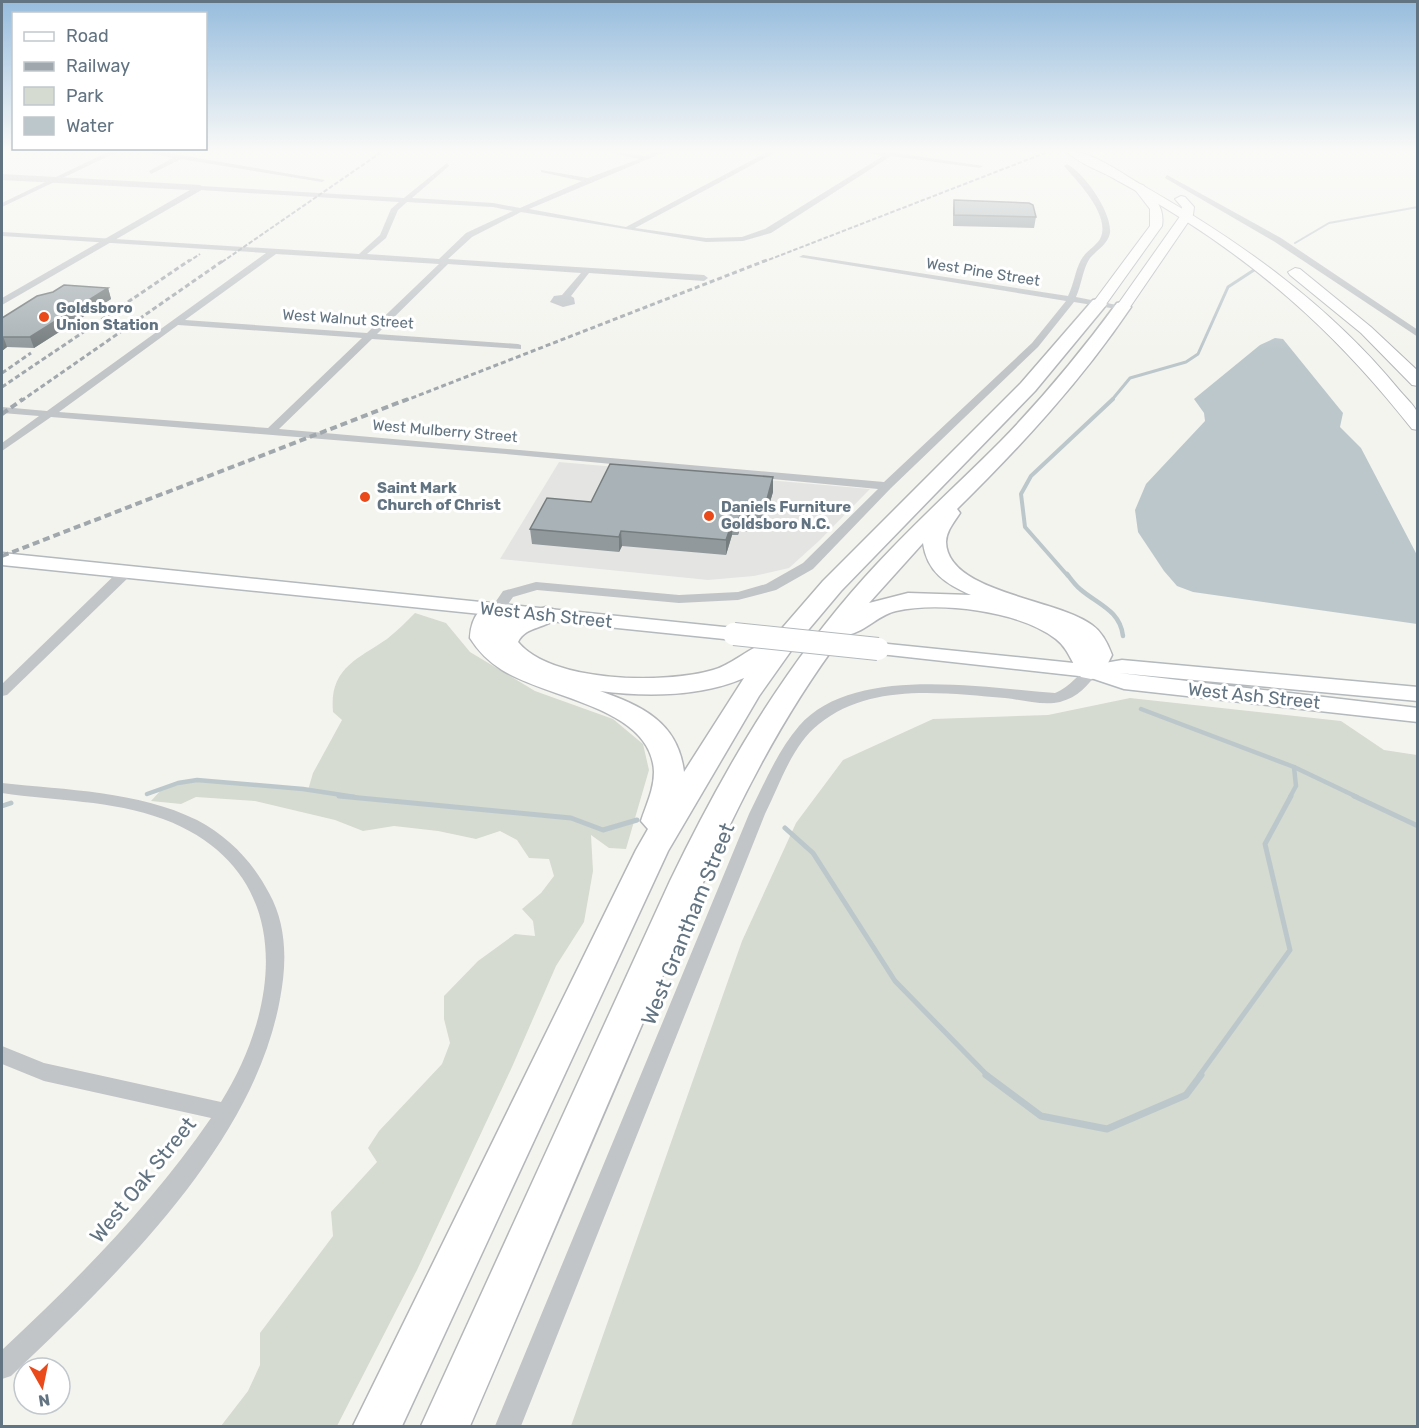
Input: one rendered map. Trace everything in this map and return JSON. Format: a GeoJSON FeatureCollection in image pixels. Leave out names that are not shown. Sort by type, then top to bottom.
{"type":"FeatureCollection","features":[{"type":"Feature","properties":{"kind":"highway"},"geometry":{"type":"LineString","coordinates":[[1191,218],[1271,273],[1330,324],[1366,362],[1418,425]]}},
{"type":"Feature","properties":{"kind":"highway"},"geometry":{"type":"LineString","coordinates":[[1213,218],[1258,246]]}},
{"type":"Feature","properties":{"kind":"highway"},"geometry":{"type":"LineString","coordinates":[[1286,265],[1358,323],[1418,381]]}},
{"type":"Feature","properties":{"kind":"highway"},"geometry":{"type":"LineString","coordinates":[[445,1426],[723,805],[777,710],[828,638],[932,521],[956,499],[1098,344],[1111,305]]}},
{"type":"Feature","properties":{"kind":"highway"},"geometry":{"type":"LineString","coordinates":[[377,1426],[652,850],[746,694],[784,642],[832,586],[1111,305]]}},
{"type":"Feature","properties":{"kind":"highway"},"geometry":{"type":"LineString","coordinates":[[956,499],[934,541],[936,556],[940,562],[947,570],[970,586],[1059,617],[1078,627],[1094,643],[1099,655],[1091,671]]}},
{"type":"Feature","properties":{"kind":"highway"},"geometry":{"type":"LineString","coordinates":[[828,638],[887,605],[925,600],[956,600],[1008,610],[1060,629],[1074,642],[1091,671]]}},
{"type":"Feature","properties":{"kind":"highway"},"geometry":{"type":"LineString","coordinates":[[652,850],[657,818],[667,790],[669,770],[663,746],[656,734],[640,717],[516,669],[495,654],[486,643],[483,629],[485,622],[497,610],[503,623],[505,646],[518,658],[550,672],[589,681],[646,687],[684,685],[723,677],[750,664],[784,642]]}},
{"type":"Feature","properties":{"kind":"highway"},"geometry":{"type":"LineString","coordinates":[[503,639],[522,623],[546,615]]}},
{"type":"Feature","properties":{"kind":"main road"},"geometry":{"type":"LineString","coordinates":[[1111,305],[1156,226],[1157,218]]}},
{"type":"Feature","properties":{"kind":"main road"},"geometry":{"type":"LineString","coordinates":[[1111,305],[1185,218]]}},
{"type":"Feature","properties":{"kind":"main road","name":"West Ash Street"},"geometry":{"type":"LineString","coordinates":[[2,559],[1091,671],[1124,682],[1418,715]]}},
{"type":"Feature","properties":{"kind":"main road","name":"West Ash Street"},"geometry":{"type":"LineString","coordinates":[[1091,671],[1122,666],[1418,694]]}},
{"type":"Feature","properties":{"kind":"street"},"geometry":{"type":"LineString","coordinates":[[2,302],[148,218]]}},
{"type":"Feature","properties":{"kind":"street"},"geometry":{"type":"LineString","coordinates":[[361,256],[383,236],[391,218]]}},
{"type":"Feature","properties":{"kind":"street"},"geometry":{"type":"LineString","coordinates":[[446,262],[443,259],[469,235],[504,218]]}},
{"type":"Feature","properties":{"kind":"street"},"geometry":{"type":"LineString","coordinates":[[567,218],[706,240],[743,238],[768,231],[789,218]]}},
{"type":"Feature","properties":{"kind":"street"},"geometry":{"type":"LineString","coordinates":[[627,229],[649,218]]}},
{"type":"Feature","properties":{"kind":"street"},"geometry":{"type":"LineString","coordinates":[[497,610],[508,594],[536,586],[698,599],[738,596],[771,587],[808,566],[887,486],[1035,345],[1072,299],[1085,259],[1102,242],[1106,233],[1103,218]]}},
{"type":"Feature","properties":{"kind":"street"},"geometry":{"type":"LineString","coordinates":[[1239,218],[1278,240],[1418,334]]}},
{"type":"Feature","properties":{"kind":"street"},"geometry":{"type":"LineString","coordinates":[[2,234],[704,278]]}},
{"type":"Feature","properties":{"kind":"street"},"geometry":{"type":"LineString","coordinates":[[2,448],[274,251]]}},
{"type":"Feature","properties":{"kind":"street","name":"West Pine Street"},"geometry":{"type":"LineString","coordinates":[[803,257],[1111,305]]}},
{"type":"Feature","properties":{"kind":"street"},"geometry":{"type":"LineString","coordinates":[[271,431],[446,262]]}},
{"type":"Feature","properties":{"kind":"street"},"geometry":{"type":"LineString","coordinates":[[565,297],[587,271]]}},
{"type":"Feature","properties":{"kind":"street","name":"West Walnut Street"},"geometry":{"type":"LineString","coordinates":[[176,322],[518,346]]}},
{"type":"Feature","properties":{"kind":"street","name":"West Mulberry Street"},"geometry":{"type":"LineString","coordinates":[[2,410],[271,431],[887,486]]}},
{"type":"Feature","properties":{"kind":"street"},"geometry":{"type":"LineString","coordinates":[[2,692],[127,571]]}},
{"type":"Feature","properties":{"kind":"street","name":"West Grantham Street"},"geometry":{"type":"LineString","coordinates":[[508,1426],[753,824],[796,741],[814,721],[857,698],[914,689],[1056,698],[1070,694],[1081,686],[1091,671]]}},
{"type":"Feature","properties":{"kind":"street","name":"West Oak Street"},"geometry":{"type":"LineString","coordinates":[[2,788],[135,806],[170,816],[196,828],[225,846],[253,878],[272,917],[276,940],[276,964],[264,1030],[253,1062],[226,1112],[198,1155],[147,1219],[55,1316],[2,1367]]}},
{"type":"Feature","properties":{"kind":"street"},"geometry":{"type":"LineString","coordinates":[[2,1054],[17,1063],[44,1072],[226,1112]]}},
{"type":"Feature","properties":{"kind":"shaded area"},"geometry":{"type":"Polygon","coordinates":[[[559,462],[870,489],[789,568],[754,576],[708,580],[500,559],[559,462]]]}},
{"type":"Feature","properties":{"kind":"green space"},"geometry":{"type":"Polygon","coordinates":[[[415,613],[446,623],[470,652],[535,691],[613,719],[643,744],[649,770],[626,849],[609,848],[591,835],[593,871],[584,922],[556,966],[512,1067],[417,1270],[337,1426],[221,1426],[248,1391],[260,1365],[260,1333],[333,1236],[331,1212],[377,1162],[368,1148],[379,1131],[442,1064],[450,1043],[444,1019],[444,996],[478,961],[515,934],[535,936],[533,921],[522,909],[541,893],[554,876],[549,859],[529,858],[517,840],[500,831],[476,839],[438,831],[394,826],[363,831],[335,820],[255,801],[196,797],[181,804],[151,801],[162,789],[197,780],[308,790],[313,773],[342,720],[333,712],[335,685],[340,676],[355,660],[387,639],[415,613]]]}},
{"type":"Feature","properties":{"kind":"green space"},"geometry":{"type":"Polygon","coordinates":[[[1130,698],[1341,721],[1384,750],[1417,755],[1417,1426],[571,1426],[742,941],[796,823],[843,760],[933,719],[1048,715],[1130,698]]]}},
{"type":"Feature","properties":{"kind":"water"},"geometry":{"type":"Polygon","coordinates":[[[1275,338],[1283,339],[1343,413],[1340,427],[1361,448],[1417,555],[1417,624],[1193,592],[1177,586],[1138,532],[1135,510],[1146,484],[1205,421],[1204,413],[1194,399],[1260,345],[1275,338]]]}},
{"type":"Feature","properties":{"kind":"building"},"geometry":{"type":"Polygon","coordinates":[[[64,285],[108,288],[30,337],[2,337],[2,318],[37,296],[53,292],[64,285]]]}},
{"type":"Feature","properties":{"kind":"building"},"geometry":{"type":"Polygon","coordinates":[[[610,464],[773,477],[764,510],[750,509],[748,517],[740,516],[738,521],[733,520],[726,540],[621,531],[619,537],[530,529],[547,498],[591,502],[610,464]]]}},
{"type":"Feature","properties":{"kind":"waterway"},"geometry":{"type":"LineString","coordinates":[[1295,243],[1329,223],[1359,218]]}},
{"type":"Feature","properties":{"kind":"waterway"},"geometry":{"type":"LineString","coordinates":[[1111,400],[1130,378],[1186,362],[1198,354],[1228,287],[1254,270]]}},
{"type":"Feature","properties":{"kind":"waterway"},"geometry":{"type":"LineString","coordinates":[[1068,576],[1025,527],[1021,494],[1031,476],[1111,400]]}},
{"type":"Feature","properties":{"kind":"waterway"},"geometry":{"type":"LineString","coordinates":[[1067,574],[1078,587],[1113,614],[1121,627],[1123,636]]}},
{"type":"Feature","properties":{"kind":"waterway"},"geometry":{"type":"LineString","coordinates":[[1141,709],[1294,767]]}},
{"type":"Feature","properties":{"kind":"waterway"},"geometry":{"type":"LineString","coordinates":[[1290,797],[1296,786],[1294,767]]}},
{"type":"Feature","properties":{"kind":"waterway"},"geometry":{"type":"LineString","coordinates":[[1294,767],[1357,797]]}},
{"type":"Feature","properties":{"kind":"waterway"},"geometry":{"type":"LineString","coordinates":[[147,794],[178,783],[197,780],[303,789],[355,797]]}},
{"type":"Feature","properties":{"kind":"waterway"},"geometry":{"type":"LineString","coordinates":[[339,796],[571,818],[603,830],[637,820]]}},
{"type":"Feature","properties":{"kind":"waterway"},"geometry":{"type":"LineString","coordinates":[[1199,1076],[1290,950],[1265,844],[1291,796]]}},
{"type":"Feature","properties":{"kind":"waterway"},"geometry":{"type":"LineString","coordinates":[[1354,796],[1418,826]]}},
{"type":"Feature","properties":{"kind":"waterway"},"geometry":{"type":"LineString","coordinates":[[2,806],[11,803]]}},
{"type":"Feature","properties":{"kind":"waterway"},"geometry":{"type":"LineString","coordinates":[[785,828],[813,853],[895,981],[988,1076]]}},
{"type":"Feature","properties":{"kind":"waterway"},"geometry":{"type":"LineString","coordinates":[[986,1075],[1041,1116],[1107,1129],[1186,1095],[1201,1075]]}},
{"type":"Feature","properties":{"kind":"railway"},"geometry":{"type":"LineString","coordinates":[[222,262],[286,218]]}},
{"type":"Feature","properties":{"kind":"railway"},"geometry":{"type":"LineString","coordinates":[[763,262],[878,218]]}},
{"type":"Feature","properties":{"kind":"railway"},"geometry":{"type":"LineString","coordinates":[[188,262],[200,254]]}},
{"type":"Feature","properties":{"kind":"railway"},"geometry":{"type":"LineString","coordinates":[[2,387],[190,260]]}},
{"type":"Feature","properties":{"kind":"railway"},"geometry":{"type":"LineString","coordinates":[[21,401],[224,260]]}},
{"type":"Feature","properties":{"kind":"railway"},"geometry":{"type":"LineString","coordinates":[[404,401],[767,260]]}},
{"type":"Feature","properties":{"kind":"railway"},"geometry":{"type":"LineString","coordinates":[[2,373],[31,353]]}},
{"type":"Feature","properties":{"kind":"railway"},"geometry":{"type":"LineString","coordinates":[[2,414],[23,399]]}},
{"type":"Feature","properties":{"kind":"railway"},"geometry":{"type":"LineString","coordinates":[[2,556],[408,399]]}},
{"type":"Feature","properties":{"kind":"place","name":"Goldsboro Union Station"},"geometry":{"type":"Point","coordinates":[44,317]}},
{"type":"Feature","properties":{"kind":"place","name":"Saint Mark Church of Christ"},"geometry":{"type":"Point","coordinates":[365,497]}},
{"type":"Feature","properties":{"kind":"place","name":"Daniels Furniture Goldsboro N.C."},"geometry":{"type":"Point","coordinates":[709,516]}}]}
